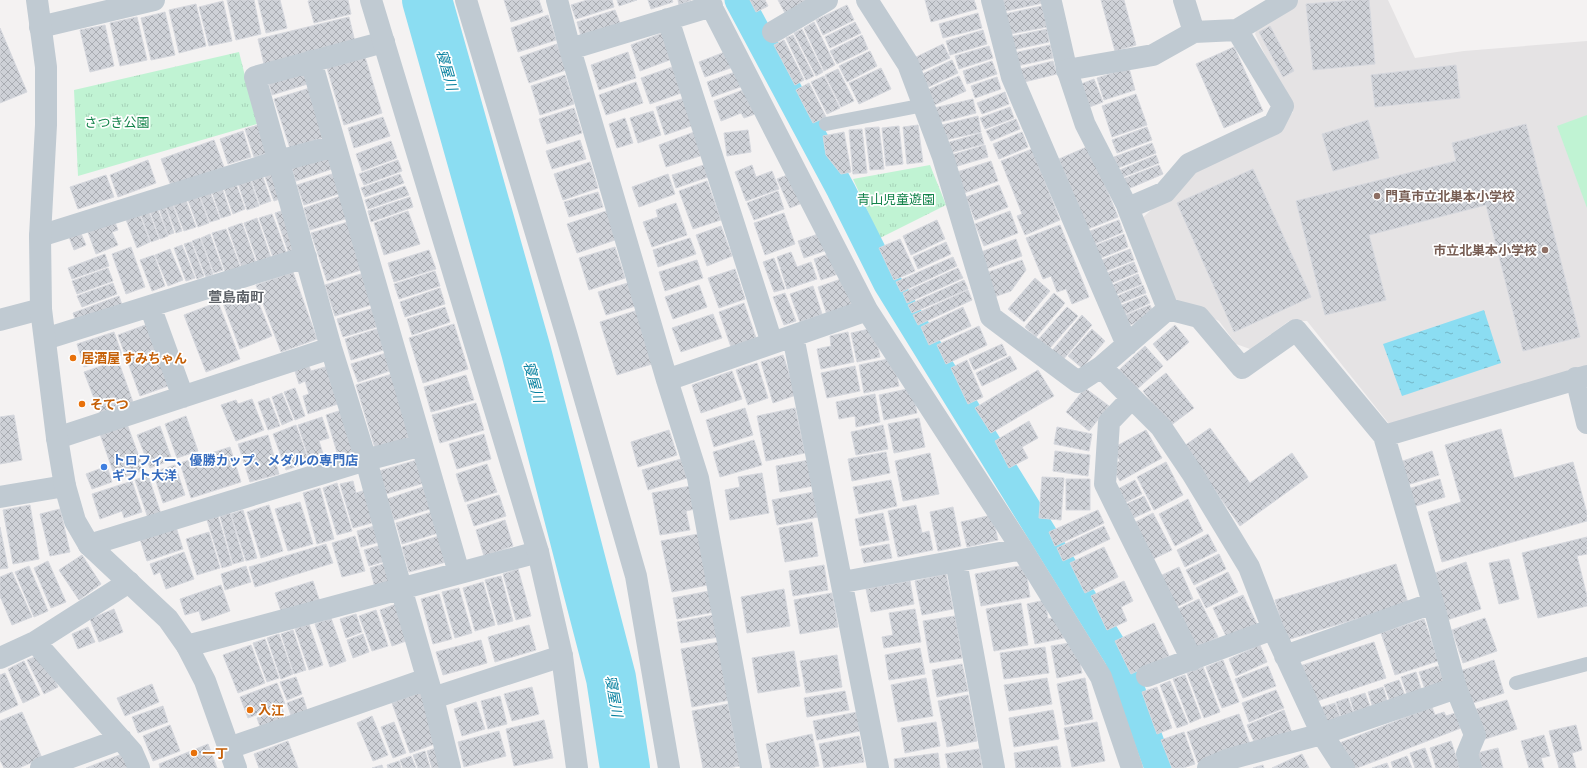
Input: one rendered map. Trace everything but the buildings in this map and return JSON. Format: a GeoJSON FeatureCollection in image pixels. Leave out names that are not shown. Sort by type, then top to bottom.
{"type":"FeatureCollection","features":[{"type":"Feature","properties":{"kind":"street"},"geometry":{"type":"LineString","coordinates":[[37,0],[46,67],[46,118],[40,236],[41,309],[57,438],[65,486],[75,521],[89,545],[168,619],[186,646],[205,681],[236,768]]}},
{"type":"Feature","properties":{"kind":"street"},"geometry":{"type":"LineString","coordinates":[[40,27],[154,0]]}},
{"type":"Feature","properties":{"kind":"street"},"geometry":{"type":"LineString","coordinates":[[372,0],[538,552],[562,656],[577,768]]}},
{"type":"Feature","properties":{"kind":"street"},"geometry":{"type":"LineString","coordinates":[[466,0],[636,576],[669,768]]}},
{"type":"Feature","properties":{"kind":"street"},"geometry":{"type":"LineString","coordinates":[[557,0],[667,380],[698,478],[751,768]]}},
{"type":"Feature","properties":{"kind":"street"},"geometry":{"type":"LineString","coordinates":[[773,32],[827,0]]}},
{"type":"Feature","properties":{"kind":"street"},"geometry":{"type":"LineString","coordinates":[[992,0],[1012,77],[1127,345]]}},
{"type":"Feature","properties":{"kind":"street"},"geometry":{"type":"LineString","coordinates":[[1051,0],[1067,70],[1085,124],[1128,208],[1168,309]]}},
{"type":"Feature","properties":{"kind":"street"},"geometry":{"type":"LineString","coordinates":[[1184,0],[1194,32]]}},
{"type":"Feature","properties":{"kind":"street"},"geometry":{"type":"LineString","coordinates":[[1067,70],[1152,55],[1194,32],[1237,30],[1287,0]]}},
{"type":"Feature","properties":{"kind":"street"},"geometry":{"type":"LineString","coordinates":[[873,2],[908,64],[924,105],[943,157],[991,317],[1078,382],[1100,367],[1168,309]]}},
{"type":"Feature","properties":{"kind":"street"},"geometry":{"type":"LineString","coordinates":[[570,49],[668,19],[710,3],[867,310],[1022,548],[1101,677],[1132,768]]}},
{"type":"Feature","properties":{"kind":"street"},"geometry":{"type":"LineString","coordinates":[[668,19],[772,343]]}},
{"type":"Feature","properties":{"kind":"street"},"geometry":{"type":"LineString","coordinates":[[1128,208],[1165,192],[1189,164],[1274,124],[1283,106],[1237,30]]}},
{"type":"Feature","properties":{"kind":"street"},"geometry":{"type":"LineString","coordinates":[[384,42],[255,77],[331,348],[366,460],[430,688],[450,768]]}},
{"type":"Feature","properties":{"kind":"street"},"geometry":{"type":"LineString","coordinates":[[311,61],[459,573]]}},
{"type":"Feature","properties":{"kind":"street"},"geometry":{"type":"LineString","coordinates":[[40,236],[278,161],[335,146]]}},
{"type":"Feature","properties":{"kind":"street"},"geometry":{"type":"LineString","coordinates":[[45,339],[306,257]]}},
{"type":"Feature","properties":{"kind":"street"},"geometry":{"type":"LineString","coordinates":[[150,306],[183,397]]}},
{"type":"Feature","properties":{"kind":"street"},"geometry":{"type":"LineString","coordinates":[[0,320],[41,309]]}},
{"type":"Feature","properties":{"kind":"street"},"geometry":{"type":"LineString","coordinates":[[1168,309],[1199,316],[1242,368],[1296,330],[1384,436],[1433,603],[1456,688],[1475,735],[1468,754],[1471,768]]}},
{"type":"Feature","properties":{"kind":"street"},"geometry":{"type":"LineString","coordinates":[[667,380],[867,310]]}},
{"type":"Feature","properties":{"kind":"street"},"geometry":{"type":"LineString","coordinates":[[793,336],[843,582],[878,768]]}},
{"type":"Feature","properties":{"kind":"street"},"geometry":{"type":"LineString","coordinates":[[57,438],[331,348]]}},
{"type":"Feature","properties":{"kind":"street"},"geometry":{"type":"LineString","coordinates":[[1100,367],[1160,427],[1204,493],[1249,567],[1273,630],[1285,656],[1322,734],[1344,768]]}},
{"type":"Feature","properties":{"kind":"street"},"geometry":{"type":"LineString","coordinates":[[1384,436],[1582,377],[1587,423]]}},
{"type":"Feature","properties":{"kind":"street"},"geometry":{"type":"LineString","coordinates":[[1132,398],[1109,422],[1105,484],[1192,660]]}},
{"type":"Feature","properties":{"kind":"street"},"geometry":{"type":"LineString","coordinates":[[89,545],[366,460],[422,445]]}},
{"type":"Feature","properties":{"kind":"street"},"geometry":{"type":"LineString","coordinates":[[0,496],[65,486]]}},
{"type":"Feature","properties":{"kind":"street"},"geometry":{"type":"LineString","coordinates":[[843,582],[1022,548]]}},
{"type":"Feature","properties":{"kind":"street"},"geometry":{"type":"LineString","coordinates":[[186,646],[538,552]]}},
{"type":"Feature","properties":{"kind":"street"},"geometry":{"type":"LineString","coordinates":[[956,561],[994,768]]}},
{"type":"Feature","properties":{"kind":"street"},"geometry":{"type":"LineString","coordinates":[[0,658],[35,642],[129,582]]}},
{"type":"Feature","properties":{"kind":"street"},"geometry":{"type":"LineString","coordinates":[[1285,656],[1433,603]]}},
{"type":"Feature","properties":{"kind":"street"},"geometry":{"type":"LineString","coordinates":[[1147,676],[1273,630]]}},
{"type":"Feature","properties":{"kind":"street"},"geometry":{"type":"LineString","coordinates":[[35,642],[132,752],[139,768]]}},
{"type":"Feature","properties":{"kind":"street"},"geometry":{"type":"LineString","coordinates":[[229,748],[430,688],[562,656]]}},
{"type":"Feature","properties":{"kind":"street"},"geometry":{"type":"LineString","coordinates":[[1208,768],[1230,764],[1456,688]]}},
{"type":"Feature","properties":{"kind":"street"},"geometry":{"type":"LineString","coordinates":[[41,768],[121,739]]}},
{"type":"Feature","properties":{"kind":"lane"},"geometry":{"type":"LineString","coordinates":[[826,124],[924,105]]}},
{"type":"Feature","properties":{"kind":"lane"},"geometry":{"type":"LineString","coordinates":[[1516,684],[1587,664]]}},
{"type":"Feature","properties":{"kind":"shaded area","name":"門真市立北巣本小学校"},"geometry":{"type":"Polygon","coordinates":[[[1297,0],[1388,0],[1415,58],[1464,51],[1587,41],[1587,371],[1390,425],[1307,321],[1289,321],[1250,349],[1236,344],[1219,321],[1174,299],[1139,221],[1193,172],[1279,128],[1293,112],[1255,34],[1260,21],[1297,0]]]}},
{"type":"Feature","properties":{"kind":"green space","name":"さつき公園"},"geometry":{"type":"Polygon","coordinates":[[[239,52],[257,124],[78,176],[74,90],[239,52]]]}},
{"type":"Feature","properties":{"kind":"green space"},"geometry":{"type":"Polygon","coordinates":[[[1587,115],[1587,208],[1557,126],[1587,115]]]}},
{"type":"Feature","properties":{"kind":"green space","name":"青山児童遊園"},"geometry":{"type":"Polygon","coordinates":[[[930,165],[946,205],[880,238],[853,179],[930,165]]]}},
{"type":"Feature","properties":{"kind":"water"},"geometry":{"type":"Polygon","coordinates":[[[1484,310],[1501,363],[1402,396],[1383,344],[1484,310]]]}},
{"type":"Feature","properties":{"kind":"waterway","name":"寝屋川"},"geometry":{"type":"LineString","coordinates":[[427,0],[526,351],[611,678],[625,768]]}},
{"type":"Feature","properties":{"kind":"waterway"},"geometry":{"type":"LineString","coordinates":[[739,0],[841,190],[888,284],[1119,658],[1159,768]]}},
{"type":"Feature","properties":{"kind":"place","name":"門真市立北巣本小学校"},"geometry":{"type":"Point","coordinates":[1377,196]}},
{"type":"Feature","properties":{"kind":"place","name":"市立北巣本小学校"},"geometry":{"type":"Point","coordinates":[1545,250]}},
{"type":"Feature","properties":{"kind":"place","name":"居酒屋 すみちゃん"},"geometry":{"type":"Point","coordinates":[73,358]}},
{"type":"Feature","properties":{"kind":"place","name":"そてつ"},"geometry":{"type":"Point","coordinates":[82,404]}},
{"type":"Feature","properties":{"kind":"place","name":"トロフィー、優勝カップ、メダルの専門店 ギフト大洋"},"geometry":{"type":"Point","coordinates":[104,467]}},
{"type":"Feature","properties":{"kind":"place","name":"入江"},"geometry":{"type":"Point","coordinates":[250,710]}},
{"type":"Feature","properties":{"kind":"place","name":"一丁"},"geometry":{"type":"Point","coordinates":[194,753]}},
{"type":"Feature","properties":{"kind":"district","name":"萱島南町"},"geometry":{"type":"Point","coordinates":[236,297]}}]}
